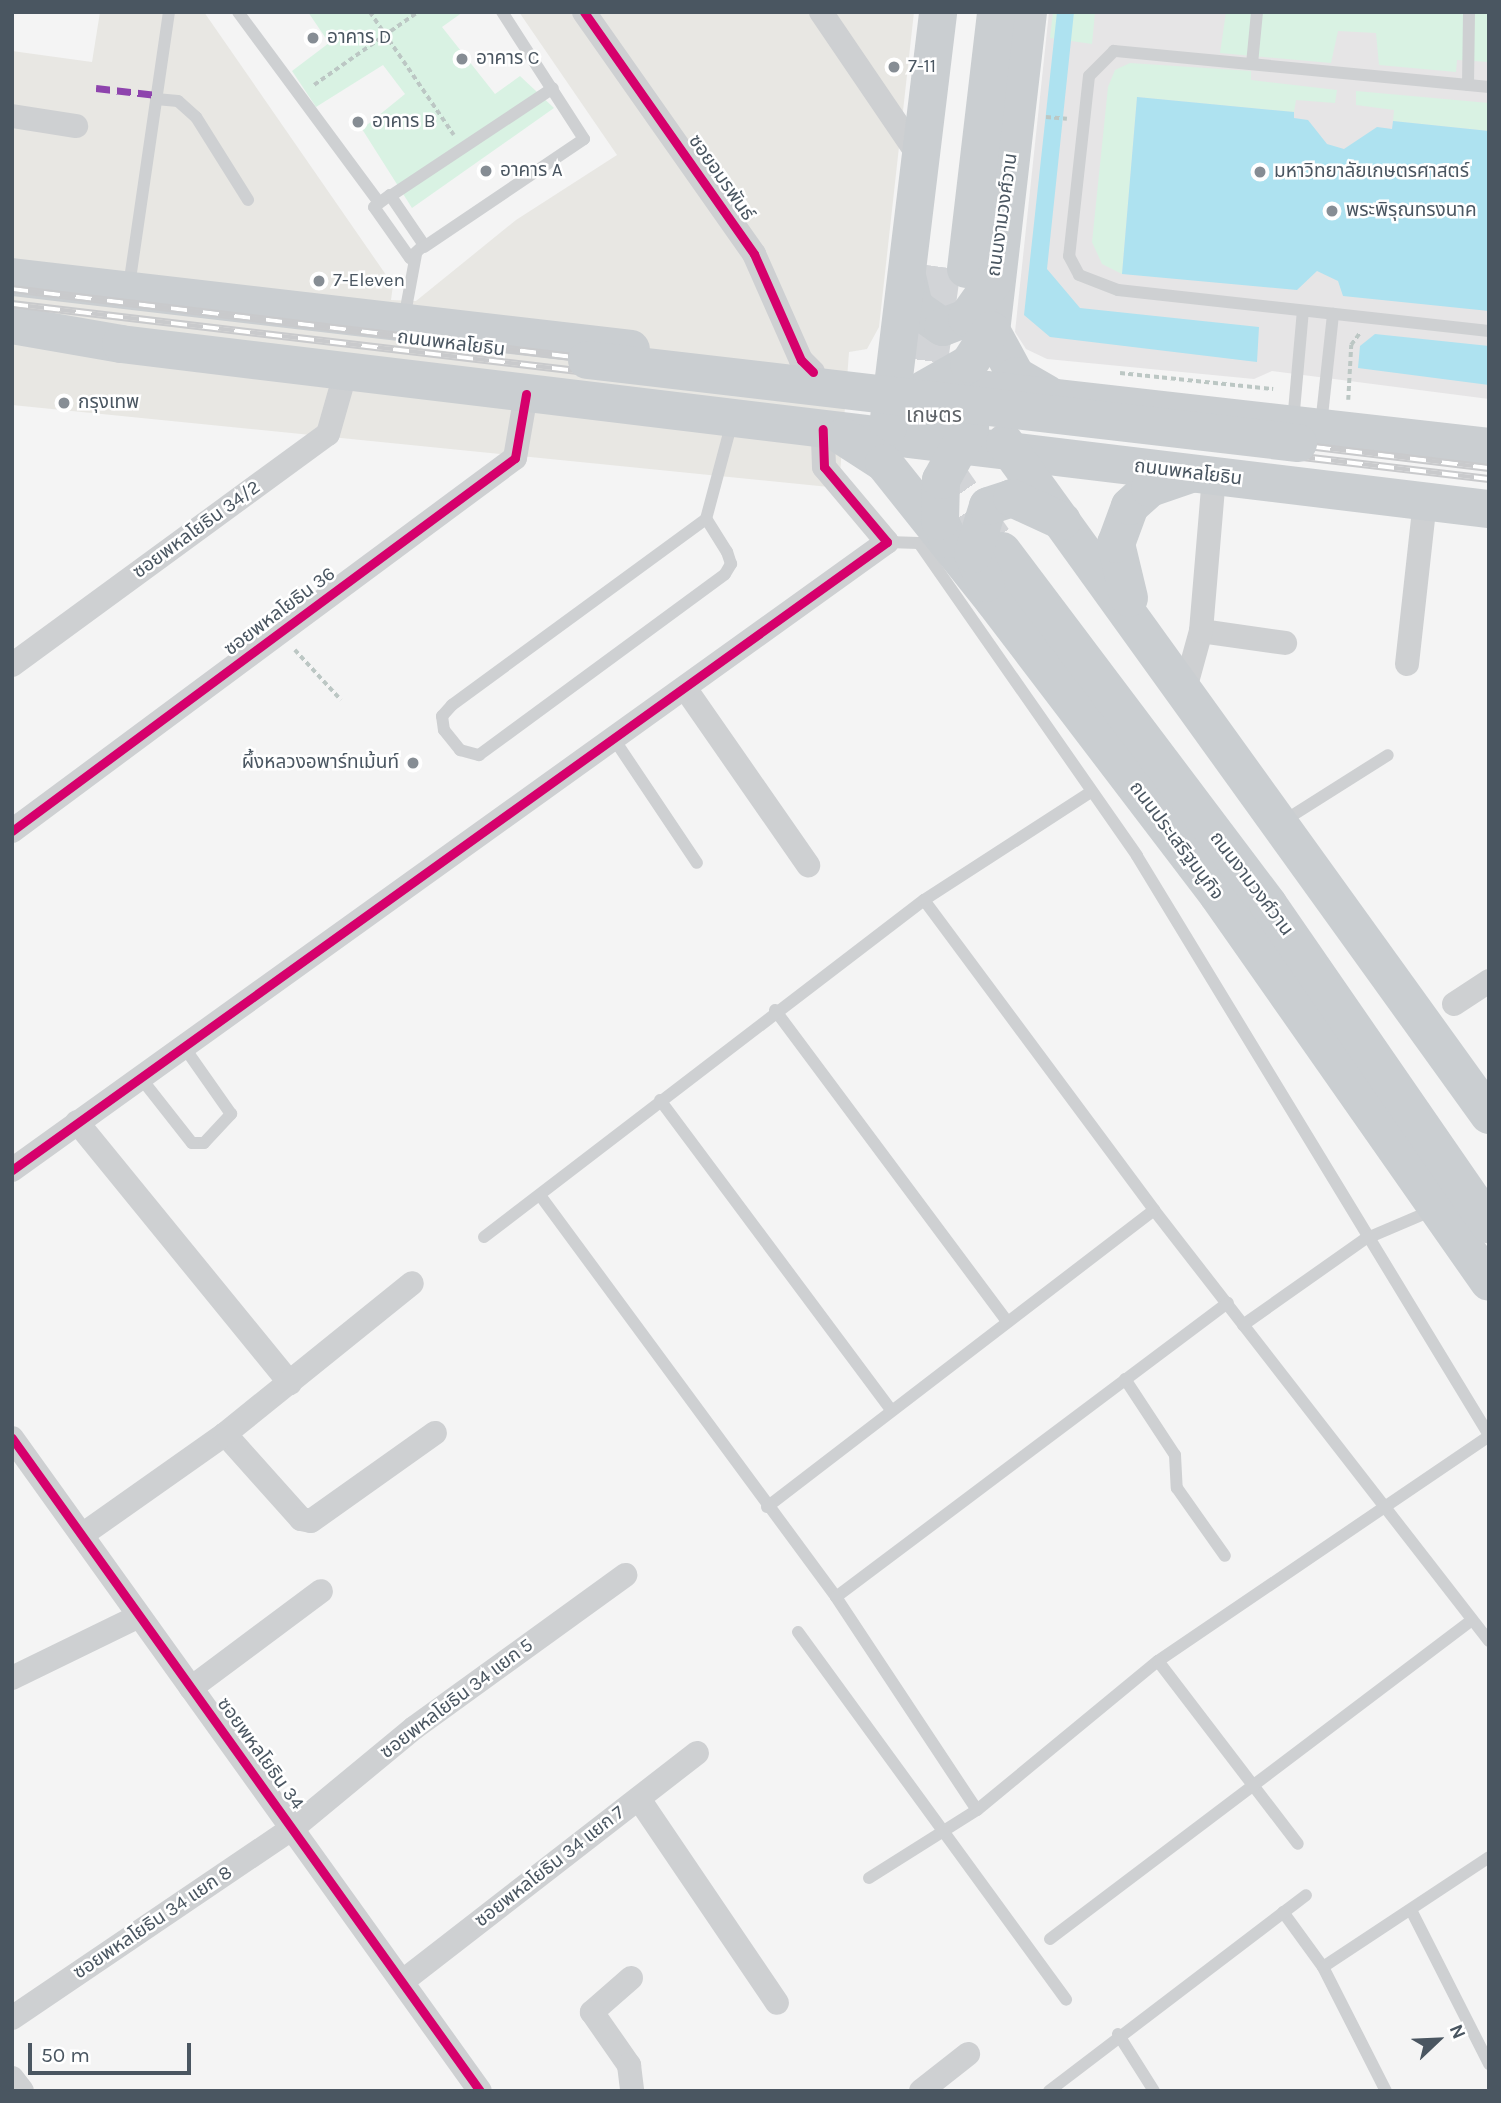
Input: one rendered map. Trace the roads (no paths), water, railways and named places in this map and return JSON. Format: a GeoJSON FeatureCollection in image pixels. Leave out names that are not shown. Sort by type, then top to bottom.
{"type":"FeatureCollection","features":[{"type":"Feature","properties":{"kind":"main road","name":"ถนนงามวงศ์วาน"},"geometry":{"type":"LineString","coordinates":[[938,12],[921,159],[952,272],[991,330]]}},
{"type":"Feature","properties":{"kind":"main road","name":"ถนนงามวงศ์วาน"},"geometry":{"type":"LineString","coordinates":[[952,272],[971,12]]}},
{"type":"Feature","properties":{"kind":"main road","name":"ถนนงามวงศ์วาน"},"geometry":{"type":"LineString","coordinates":[[952,272],[996,12]]}},
{"type":"Feature","properties":{"kind":"main road","name":"ถนนงามวงศ์วาน"},"geometry":{"type":"LineString","coordinates":[[903,402],[952,272],[1028,12]]}},
{"type":"Feature","properties":{"kind":"main road","name":"ถนนพหลโยธิน"},"geometry":{"type":"LineString","coordinates":[[12,279],[129,286],[813,372],[903,402],[965,436],[1015,453],[1489,509]]}},
{"type":"Feature","properties":{"kind":"main road","name":"ถนนพหลโยธิน"},"geometry":{"type":"LineString","coordinates":[[12,279],[585,372]]}},
{"type":"Feature","properties":{"kind":"main road","name":"ถนนพหลโยธิน"},"geometry":{"type":"LineString","coordinates":[[12,323],[1489,447]]}},
{"type":"Feature","properties":{"kind":"main road","name":"ถนนพหลโยธิน"},"geometry":{"type":"LineString","coordinates":[[12,323],[346,371],[733,420],[827,429]]}},
{"type":"Feature","properties":{"kind":"main road"},"geometry":{"type":"LineString","coordinates":[[827,429],[903,402],[969,364],[991,330],[1016,376],[1035,393],[965,436],[938,497],[951,548]]}},
{"type":"Feature","properties":{"kind":"main road"},"geometry":{"type":"LineString","coordinates":[[733,420],[740,362]]}},
{"type":"Feature","properties":{"kind":"main road","name":"ถนนพหลโยธิน"},"geometry":{"type":"LineString","coordinates":[[903,402],[1035,393],[1198,412],[1489,466]]}},
{"type":"Feature","properties":{"kind":"main road"},"geometry":{"type":"LineString","coordinates":[[903,402],[965,436]]}},
{"type":"Feature","properties":{"kind":"main road"},"geometry":{"type":"LineString","coordinates":[[903,402],[924,514]]}},
{"type":"Feature","properties":{"kind":"main road"},"geometry":{"type":"LineString","coordinates":[[1198,412],[1166,418],[1154,433],[1164,460],[1204,474]]}},
{"type":"Feature","properties":{"kind":"main road","name":"ถนนประเสริฐมนูกิจ"},"geometry":{"type":"LineString","coordinates":[[827,429],[884,463],[994,601],[1218,895],[1489,1282]]}},
{"type":"Feature","properties":{"kind":"main road","name":"ถนนพหลโยธิน"},"geometry":{"type":"LineString","coordinates":[[1310,432],[1489,493]]}},
{"type":"Feature","properties":{"kind":"main road"},"geometry":{"type":"LineString","coordinates":[[1015,453],[1282,822],[1489,1115]]}},
{"type":"Feature","properties":{"kind":"main road"},"geometry":{"type":"LineString","coordinates":[[1137,623],[1116,544],[1130,506],[1150,488],[1204,474]]}},
{"type":"Feature","properties":{"kind":"main road"},"geometry":{"type":"LineString","coordinates":[[994,601],[973,554],[988,506],[1012,498],[1065,523]]}},
{"type":"Feature","properties":{"kind":"main road","name":"ถนนงามวงศ์วาน"},"geometry":{"type":"LineString","coordinates":[[1489,1180],[1273,871],[1011,546],[1268,904],[1489,1224]]}},
{"type":"Feature","properties":{"kind":"street","name":"ซอยอมรพันธ์"},"geometry":{"type":"LineString","coordinates":[[584,12],[754,254],[800,360],[813,372]]}},
{"type":"Feature","properties":{"kind":"street"},"geometry":{"type":"LineString","coordinates":[[821,12],[921,159]]}},
{"type":"Feature","properties":{"kind":"street"},"geometry":{"type":"LineString","coordinates":[[12,116],[76,126]]}},
{"type":"Feature","properties":{"kind":"street","name":"ซอยพหลโยธิน 34/2"},"geometry":{"type":"LineString","coordinates":[[12,665],[328,434],[346,371]]}},
{"type":"Feature","properties":{"kind":"street","name":"ซอยพหลโยธิน 36"},"geometry":{"type":"LineString","coordinates":[[12,831],[515,457],[526,394]]}},
{"type":"Feature","properties":{"kind":"street"},"geometry":{"type":"LineString","coordinates":[[12,1170],[887,542],[824,467],[827,429]]}},
{"type":"Feature","properties":{"kind":"street"},"geometry":{"type":"LineString","coordinates":[[1185,689],[1201,631],[1204,474]]}},
{"type":"Feature","properties":{"kind":"street"},"geometry":{"type":"LineString","coordinates":[[1407,664],[1425,501]]}},
{"type":"Feature","properties":{"kind":"street"},"geometry":{"type":"LineString","coordinates":[[1201,631],[1284,643]]}},
{"type":"Feature","properties":{"kind":"street"},"geometry":{"type":"LineString","coordinates":[[685,688],[808,865]]}},
{"type":"Feature","properties":{"kind":"street"},"geometry":{"type":"LineString","coordinates":[[1454,1004],[1489,981]]}},
{"type":"Feature","properties":{"kind":"street"},"geometry":{"type":"LineString","coordinates":[[77,1122],[289,1383]]}},
{"type":"Feature","properties":{"kind":"street"},"geometry":{"type":"LineString","coordinates":[[82,1535],[225,1434],[412,1283]]}},
{"type":"Feature","properties":{"kind":"street"},"geometry":{"type":"LineString","coordinates":[[225,1434],[301,1519],[311,1521],[435,1433]]}},
{"type":"Feature","properties":{"kind":"street","name":"ซอยพหลโยธิน 34"},"geometry":{"type":"LineString","coordinates":[[12,1438],[480,2091]]}},
{"type":"Feature","properties":{"kind":"street","name":"ซอยพหลโยธิน 34 แยก 5"},"geometry":{"type":"LineString","coordinates":[[293,1828],[414,1728],[625,1575]]}},
{"type":"Feature","properties":{"kind":"street"},"geometry":{"type":"LineString","coordinates":[[191,1688],[321,1591]]}},
{"type":"Feature","properties":{"kind":"street"},"geometry":{"type":"LineString","coordinates":[[12,1678],[139,1616]]}},
{"type":"Feature","properties":{"kind":"street","name":"ซอยพหลโยธิน 34 แยก 7"},"geometry":{"type":"LineString","coordinates":[[403,1981],[697,1753]]}},
{"type":"Feature","properties":{"kind":"street"},"geometry":{"type":"LineString","coordinates":[[639,1799],[777,2003]]}},
{"type":"Feature","properties":{"kind":"street","name":"ซอยพหลโยธิน 34 แยก 8"},"geometry":{"type":"LineString","coordinates":[[12,2018],[293,1828]]}},
{"type":"Feature","properties":{"kind":"street"},"geometry":{"type":"LineString","coordinates":[[631,1978],[592,2012],[629,2065],[632,2091]]}},
{"type":"Feature","properties":{"kind":"street"},"geometry":{"type":"LineString","coordinates":[[921,2091],[968,2054]]}},
{"type":"Feature","properties":{"kind":"street"},"geometry":{"type":"LineString","coordinates":[[12,2078],[22,2091]]}},
{"type":"Feature","properties":{"kind":"lane"},"geometry":{"type":"LineString","coordinates":[[129,286],[169,12]]}},
{"type":"Feature","properties":{"kind":"lane"},"geometry":{"type":"LineString","coordinates":[[238,12],[378,201],[376,210],[404,255],[420,251],[583,142],[553,88],[502,12]]}},
{"type":"Feature","properties":{"kind":"lane"},"geometry":{"type":"LineString","coordinates":[[1252,64],[1256,12]]}},
{"type":"Feature","properties":{"kind":"lane"},"geometry":{"type":"LineString","coordinates":[[1468,85],[1469,12]]}},
{"type":"Feature","properties":{"kind":"lane"},"geometry":{"type":"LineString","coordinates":[[1489,88],[1114,51],[1097,63],[1088,76],[1069,256],[1079,275],[1118,290],[1489,331]]}},
{"type":"Feature","properties":{"kind":"lane"},"geometry":{"type":"LineString","coordinates":[[378,201],[392,195],[553,88]]}},
{"type":"Feature","properties":{"kind":"lane"},"geometry":{"type":"LineString","coordinates":[[156,99],[178,101],[196,117],[248,200]]}},
{"type":"Feature","properties":{"kind":"lane"},"geometry":{"type":"LineString","coordinates":[[392,195],[420,251],[403,321]]}},
{"type":"Feature","properties":{"kind":"lane"},"geometry":{"type":"LineString","coordinates":[[1303,311],[1310,432]]}},
{"type":"Feature","properties":{"kind":"lane"},"geometry":{"type":"LineString","coordinates":[[1310,432],[1333,314]]}},
{"type":"Feature","properties":{"kind":"lane"},"geometry":{"type":"LineString","coordinates":[[706,519],[727,552],[731,564],[724,574],[478,755],[460,750],[444,730],[442,716],[452,705],[706,519],[733,420]]}},
{"type":"Feature","properties":{"kind":"lane"},"geometry":{"type":"LineString","coordinates":[[869,1878],[977,1810],[1158,1661],[1489,1435],[1365,1239],[1137,856],[1088,794],[919,543],[887,542]]}},
{"type":"Feature","properties":{"kind":"lane"},"geometry":{"type":"LineString","coordinates":[[614,739],[697,863]]}},
{"type":"Feature","properties":{"kind":"lane"},"geometry":{"type":"LineString","coordinates":[[1282,822],[1388,755]]}},
{"type":"Feature","properties":{"kind":"lane"},"geometry":{"type":"LineString","coordinates":[[484,1237],[542,1198],[660,1100],[775,1010],[924,900],[1088,794]]}},
{"type":"Feature","properties":{"kind":"lane"},"geometry":{"type":"LineString","coordinates":[[924,900],[1154,1210],[1228,1303],[1382,1509],[1489,1641]]}},
{"type":"Feature","properties":{"kind":"lane"},"geometry":{"type":"LineString","coordinates":[[775,1010],[1007,1321]]}},
{"type":"Feature","properties":{"kind":"lane"},"geometry":{"type":"LineString","coordinates":[[140,1077],[192,1143],[204,1143],[231,1114],[184,1046]]}},
{"type":"Feature","properties":{"kind":"lane"},"geometry":{"type":"LineString","coordinates":[[660,1100],[891,1410]]}},
{"type":"Feature","properties":{"kind":"lane"},"geometry":{"type":"LineString","coordinates":[[542,1198],[767,1507],[836,1597],[977,1810]]}},
{"type":"Feature","properties":{"kind":"lane"},"geometry":{"type":"LineString","coordinates":[[1243,1325],[1365,1239],[1438,1207]]}},
{"type":"Feature","properties":{"kind":"lane"},"geometry":{"type":"LineString","coordinates":[[767,1507],[1154,1210]]}},
{"type":"Feature","properties":{"kind":"lane"},"geometry":{"type":"LineString","coordinates":[[836,1597],[1228,1303]]}},
{"type":"Feature","properties":{"kind":"lane"},"geometry":{"type":"LineString","coordinates":[[1125,1379],[1173,1450],[1177,1488],[1224,1556]]}},
{"type":"Feature","properties":{"kind":"lane"},"geometry":{"type":"LineString","coordinates":[[1050,1939],[1251,1782],[1472,1620]]}},
{"type":"Feature","properties":{"kind":"lane"},"geometry":{"type":"LineString","coordinates":[[798,1632],[940,1833],[1066,2000]]}},
{"type":"Feature","properties":{"kind":"lane"},"geometry":{"type":"LineString","coordinates":[[1158,1661],[1298,1844]]}},
{"type":"Feature","properties":{"kind":"lane"},"geometry":{"type":"LineString","coordinates":[[1323,1967],[1489,1857]]}},
{"type":"Feature","properties":{"kind":"lane"},"geometry":{"type":"LineString","coordinates":[[1049,2091],[1118,2034],[1306,1895]]}},
{"type":"Feature","properties":{"kind":"lane"},"geometry":{"type":"LineString","coordinates":[[1410,1910],[1489,2064]]}},
{"type":"Feature","properties":{"kind":"lane"},"geometry":{"type":"LineString","coordinates":[[1283,1912],[1323,1967],[1386,2091]]}},
{"type":"Feature","properties":{"kind":"lane"},"geometry":{"type":"LineString","coordinates":[[1118,2034],[1154,2091]]}},
{"type":"Feature","properties":{"kind":"water"},"geometry":{"type":"Polygon","coordinates":[[[1057,12],[1074,12],[1047,269],[1080,308],[1259,327],[1257,362],[1050,337],[1024,315],[1057,12]]]}},
{"type":"Feature","properties":{"kind":"water"},"geometry":{"type":"Polygon","coordinates":[[[1137,97],[1294,112],[1294,118],[1308,120],[1327,144],[1344,149],[1377,127],[1392,129],[1393,121],[1489,131],[1489,311],[1343,296],[1338,281],[1317,271],[1297,290],[1122,274],[1137,97]]]}},
{"type":"Feature","properties":{"kind":"water"},"geometry":{"type":"Polygon","coordinates":[[[1375,334],[1489,346],[1489,385],[1358,368],[1360,346],[1375,334]]]}},
{"type":"Feature","properties":{"kind":"tunnel"},"geometry":{"type":"LineString","coordinates":[[942,267],[922,411],[939,462],[998,547]]}},
{"type":"Feature","properties":{"kind":"railway"},"geometry":{"type":"LineString","coordinates":[[12,289],[1489,468]]}},
{"type":"Feature","properties":{"kind":"railway"},"geometry":{"type":"LineString","coordinates":[[12,304],[1489,479]]}},
{"type":"Feature","properties":{"kind":"place","name":"อาคาร D"},"geometry":{"type":"Point","coordinates":[313,38]}},
{"type":"Feature","properties":{"kind":"place","name":"อาคาร C"},"geometry":{"type":"Point","coordinates":[462,59]}},
{"type":"Feature","properties":{"kind":"place","name":"7-11"},"geometry":{"type":"Point","coordinates":[894,67]}},
{"type":"Feature","properties":{"kind":"place","name":"อาคาร B"},"geometry":{"type":"Point","coordinates":[358,122]}},
{"type":"Feature","properties":{"kind":"place","name":"อาคาร A"},"geometry":{"type":"Point","coordinates":[486,171]}},
{"type":"Feature","properties":{"kind":"place","name":"มหาวิทยาลัยเกษตรศาสตร์"},"geometry":{"type":"Point","coordinates":[1260,172]}},
{"type":"Feature","properties":{"kind":"place","name":"พระพิรุณทรงนาค"},"geometry":{"type":"Point","coordinates":[1332,211]}},
{"type":"Feature","properties":{"kind":"place","name":"7-Eleven"},"geometry":{"type":"Point","coordinates":[319,281]}},
{"type":"Feature","properties":{"kind":"place","name":"กรุงเทพ"},"geometry":{"type":"Point","coordinates":[64,403]}},
{"type":"Feature","properties":{"kind":"place","name":"ผึ้งหลวงอพาร์ทเม้นท์"},"geometry":{"type":"Point","coordinates":[413,763]}},
{"type":"Feature","properties":{"kind":"district","name":"เกษตร"},"geometry":{"type":"Point","coordinates":[934,415]}}]}
